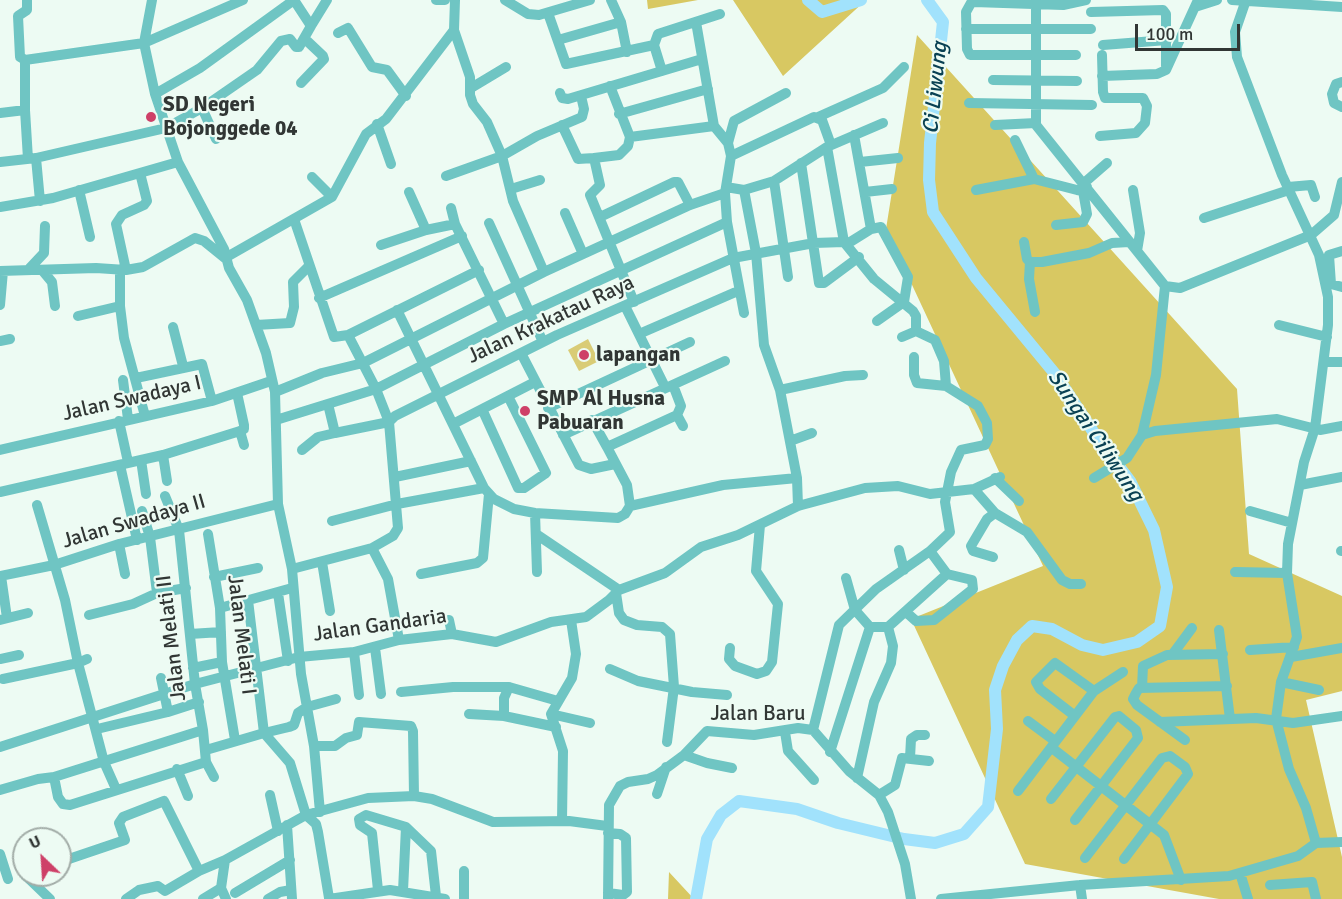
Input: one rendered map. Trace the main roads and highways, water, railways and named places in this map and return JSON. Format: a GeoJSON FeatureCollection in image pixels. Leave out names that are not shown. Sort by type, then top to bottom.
{"type":"FeatureCollection","features":[{"type":"Feature","properties":{"kind":"waterway","name":"Ci Liwung"},"geometry":{"type":"LineString","coordinates":[[808,0],[822,12],[861,0]]}},
{"type":"Feature","properties":{"kind":"waterway","name":"Sungai Ciliwung"},"geometry":{"type":"LineString","coordinates":[[696,899],[707,839],[721,815],[739,801],[797,809],[838,823],[904,839],[935,843],[964,834],[988,807],[997,729],[995,690],[1003,666],[1017,640],[1032,626],[1052,629],[1082,645],[1103,650],[1137,642],[1160,626],[1167,587],[1154,530],[1130,481],[1094,433],[1056,375],[976,278],[933,212],[929,180],[930,143],[943,22],[927,0]]}},
{"type":"Feature","properties":{"kind":"place","name":"SD Negeri Bojonggede 04"},"geometry":{"type":"Point","coordinates":[151,117]}},
{"type":"Feature","properties":{"kind":"place","name":"lapangan"},"geometry":{"type":"Point","coordinates":[584,355]}},
{"type":"Feature","properties":{"kind":"place","name":"SMP Al Husna Pabuaran"},"geometry":{"type":"Point","coordinates":[525,411]}}]}
